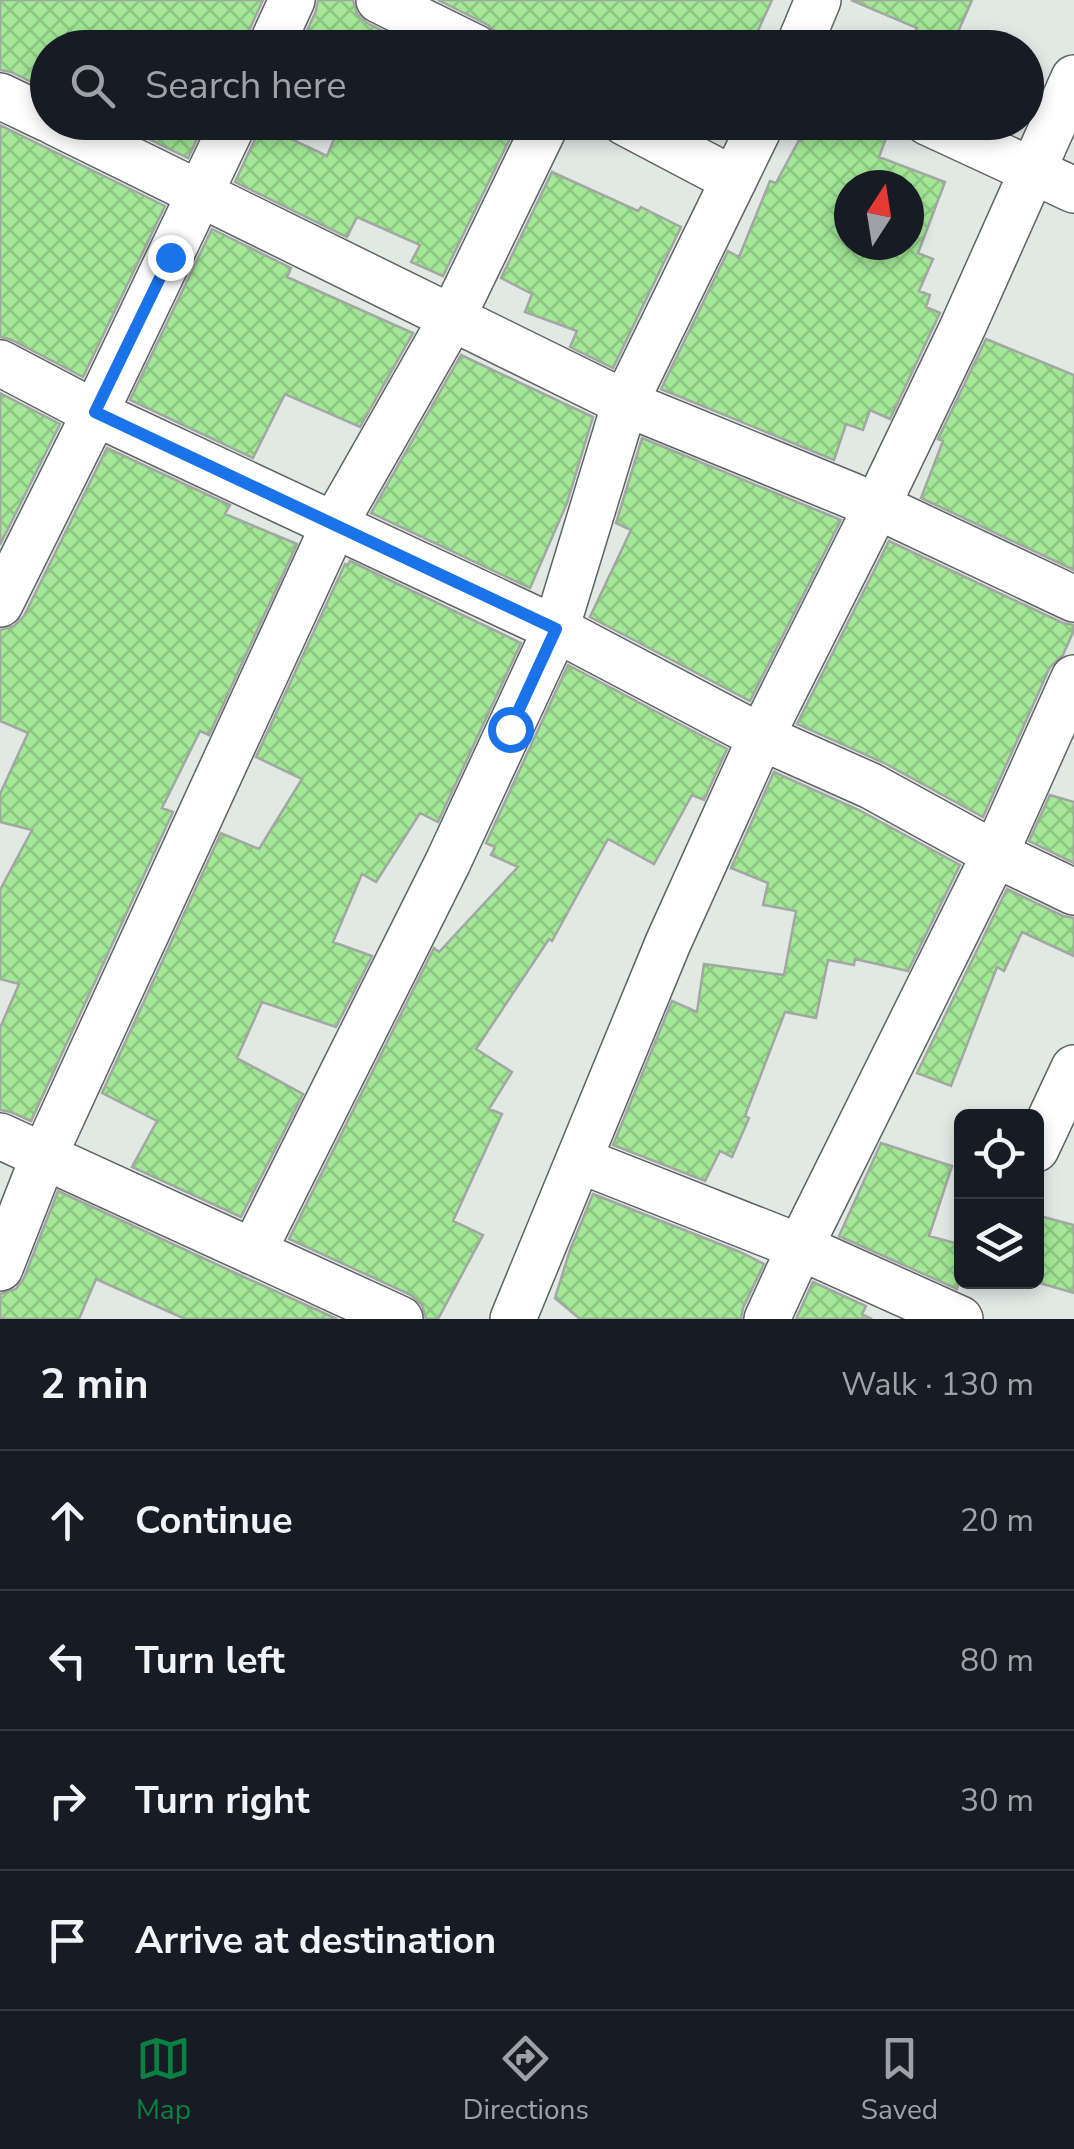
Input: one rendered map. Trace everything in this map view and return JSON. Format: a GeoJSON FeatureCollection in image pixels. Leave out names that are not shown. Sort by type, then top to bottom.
{"type":"FeatureCollection","features":[{"type":"Feature","properties":{"kind":"street"},"geometry":{"type":"LineString","coordinates":[[278,30],[292,0]]}},
{"type":"Feature","properties":{"kind":"street"},"geometry":{"type":"LineString","coordinates":[[379,0],[440,30]]}},
{"type":"Feature","properties":{"kind":"street"},"geometry":{"type":"LineString","coordinates":[[806,30],[818,0]]}},
{"type":"Feature","properties":{"kind":"street"},"geometry":{"type":"LineString","coordinates":[[514,1319],[668,943],[761,737],[961,331],[1074,78]]}},
{"type":"Feature","properties":{"kind":"street"},"geometry":{"type":"LineString","coordinates":[[0,96],[30,111]]}},
{"type":"Feature","properties":{"kind":"street"},"geometry":{"type":"LineString","coordinates":[[89,140],[625,403],[876,506],[1074,599]]}},
{"type":"Feature","properties":{"kind":"street"},"geometry":{"type":"LineString","coordinates":[[0,604],[225,140]]}},
{"type":"Feature","properties":{"kind":"street"},"geometry":{"type":"LineString","coordinates":[[0,1268],[43,1158],[334,526],[452,318],[538,140]]}},
{"type":"Feature","properties":{"kind":"street"},"geometry":{"type":"LineString","coordinates":[[658,140],[734,180]]}},
{"type":"Feature","properties":{"kind":"street"},"geometry":{"type":"LineString","coordinates":[[253,1252],[448,862],[556,629],[625,403],[753,140]]}},
{"type":"Feature","properties":{"kind":"street"},"geometry":{"type":"LineString","coordinates":[[965,140],[1074,190]]}},
{"type":"Feature","properties":{"kind":"street"},"geometry":{"type":"LineString","coordinates":[[0,364],[556,629],[761,737],[871,786],[1074,892]]}},
{"type":"Feature","properties":{"kind":"street"},"geometry":{"type":"LineString","coordinates":[[767,1319],[995,854],[1074,678]]}},
{"type":"Feature","properties":{"kind":"street"},"geometry":{"type":"LineString","coordinates":[[1044,1132],[1074,1068]]}},
{"type":"Feature","properties":{"kind":"street"},"geometry":{"type":"LineString","coordinates":[[0,1136],[400,1319]]}},
{"type":"Feature","properties":{"kind":"street"},"geometry":{"type":"LineString","coordinates":[[579,1160],[800,1247],[958,1319],[972,1289]]}},
{"type":"Feature","properties":{"kind":"building"},"geometry":{"type":"Polygon","coordinates":[[[0,0],[263,0],[249,30],[30,30],[30,81],[0,70],[0,0]]]}},
{"type":"Feature","properties":{"kind":"building"},"geometry":{"type":"Polygon","coordinates":[[[318,0],[353,0],[357,14],[381,30],[307,30],[318,0]]]}},
{"type":"Feature","properties":{"kind":"building"},"geometry":{"type":"Polygon","coordinates":[[[438,0],[772,0],[758,30],[494,30],[438,0]]]}},
{"type":"Feature","properties":{"kind":"building"},"geometry":{"type":"Polygon","coordinates":[[[851,0],[972,0],[959,30],[917,28],[851,0]]]}},
{"type":"Feature","properties":{"kind":"building"},"geometry":{"type":"Polygon","coordinates":[[[0,125],[165,206],[83,377],[0,337],[0,125]]]}},
{"type":"Feature","properties":{"kind":"building"},"geometry":{"type":"Polygon","coordinates":[[[151,140],[196,140],[188,158],[151,140]]]}},
{"type":"Feature","properties":{"kind":"building"},"geometry":{"type":"Polygon","coordinates":[[[255,140],[294,140],[327,156],[334,140],[509,140],[443,276],[411,262],[420,245],[357,217],[347,237],[235,182],[255,140]]]}},
{"type":"Feature","properties":{"kind":"building"},"geometry":{"type":"Polygon","coordinates":[[[799,140],[885,140],[879,157],[913,170],[834,170],[834,260],[924,260],[924,255],[933,259],[919,291],[930,295],[926,307],[940,313],[890,419],[870,410],[863,430],[846,424],[834,460],[661,389],[728,251],[739,257],[770,181],[776,183],[799,140]]]}},
{"type":"Feature","properties":{"kind":"building"},"geometry":{"type":"Polygon","coordinates":[[[552,172],[681,227],[613,368],[570,347],[577,331],[525,312],[532,294],[501,278],[552,172]]]}},
{"type":"Feature","properties":{"kind":"building"},"geometry":{"type":"Polygon","coordinates":[[[924,174],[945,182],[924,237],[924,174]]]}},
{"type":"Feature","properties":{"kind":"building"},"geometry":{"type":"Polygon","coordinates":[[[212,229],[291,268],[287,277],[413,333],[360,427],[285,394],[253,458],[130,400],[212,229]]]}},
{"type":"Feature","properties":{"kind":"building"},"geometry":{"type":"Polygon","coordinates":[[[986,339],[1074,375],[1074,570],[921,498],[943,441],[938,439],[986,339]]]}},
{"type":"Feature","properties":{"kind":"building"},"geometry":{"type":"Polygon","coordinates":[[[461,355],[593,417],[567,503],[530,588],[371,513],[461,355]]]}},
{"type":"Feature","properties":{"kind":"building"},"geometry":{"type":"Polygon","coordinates":[[[0,393],[60,424],[0,545],[0,393]]]}},
{"type":"Feature","properties":{"kind":"building"},"geometry":{"type":"Polygon","coordinates":[[[642,438],[841,520],[750,701],[590,617],[631,530],[616,523],[642,438]]]}},
{"type":"Feature","properties":{"kind":"building"},"geometry":{"type":"Polygon","coordinates":[[[107,448],[230,505],[225,514],[297,544],[209,735],[200,731],[162,808],[173,812],[31,1121],[0,1110],[0,1028],[19,984],[0,979],[0,890],[32,830],[0,822],[0,794],[28,733],[0,721],[0,630],[14,626],[24,616],[107,448]]]}},
{"type":"Feature","properties":{"kind":"building"},"geometry":{"type":"Polygon","coordinates":[[[889,541],[1074,625],[1063,655],[1050,667],[983,817],[884,763],[797,724],[889,541]]]}},
{"type":"Feature","properties":{"kind":"building"},"geometry":{"type":"Polygon","coordinates":[[[350,561],[521,643],[438,822],[420,813],[376,882],[362,874],[333,942],[372,956],[336,1027],[262,1002],[237,1058],[303,1094],[241,1217],[132,1167],[157,1121],[102,1093],[221,833],[259,849],[302,779],[256,757],[345,564],[350,561]]]}},
{"type":"Feature","properties":{"kind":"building"},"geometry":{"type":"Polygon","coordinates":[[[568,665],[727,749],[704,800],[692,795],[654,864],[608,839],[552,941],[549,939],[476,1049],[512,1072],[489,1109],[502,1114],[453,1221],[483,1235],[438,1319],[426,1319],[422,1305],[411,1295],[289,1239],[434,948],[439,952],[518,867],[491,855],[495,847],[486,843],[568,665]]]}},
{"type":"Feature","properties":{"kind":"building"},"geometry":{"type":"Polygon","coordinates":[[[774,772],[859,810],[960,865],[908,971],[855,959],[854,965],[828,960],[816,1018],[785,1012],[732,1157],[720,1151],[705,1181],[613,1145],[672,1001],[697,1012],[704,964],[784,975],[796,911],[763,905],[768,883],[731,868],[774,772]]]}},
{"type":"Feature","properties":{"kind":"building"},"geometry":{"type":"Polygon","coordinates":[[[1050,795],[1074,802],[1074,863],[1029,841],[1050,795]]]}},
{"type":"Feature","properties":{"kind":"building"},"geometry":{"type":"Polygon","coordinates":[[[1007,889],[1074,918],[1074,956],[1022,932],[1004,971],[997,967],[951,1086],[917,1073],[1007,889]]]}},
{"type":"Feature","properties":{"kind":"building"},"geometry":{"type":"Polygon","coordinates":[[[881,1143],[952,1166],[929,1236],[954,1243],[954,1288],[839,1236],[881,1143]]]}},
{"type":"Feature","properties":{"kind":"building"},"geometry":{"type":"Polygon","coordinates":[[[58,1191],[337,1319],[185,1319],[96,1279],[79,1319],[0,1319],[0,1294],[16,1289],[24,1278],[58,1191]]]}},
{"type":"Feature","properties":{"kind":"building"},"geometry":{"type":"Polygon","coordinates":[[[593,1194],[764,1264],[741,1319],[580,1319],[555,1298],[593,1194]]]}},
{"type":"Feature","properties":{"kind":"building"},"geometry":{"type":"Polygon","coordinates":[[[1044,1217],[1074,1225],[1074,1293],[1044,1284],[1044,1217]]]}},
{"type":"Feature","properties":{"kind":"building"},"geometry":{"type":"Polygon","coordinates":[[[813,1282],[866,1306],[862,1314],[872,1319],[796,1319],[813,1282]]]}},
{"type":"Feature","properties":{"kind":"route"},"geometry":{"type":"LineString","coordinates":[[170,257],[95,412],[556,629],[510,729]]}}]}
